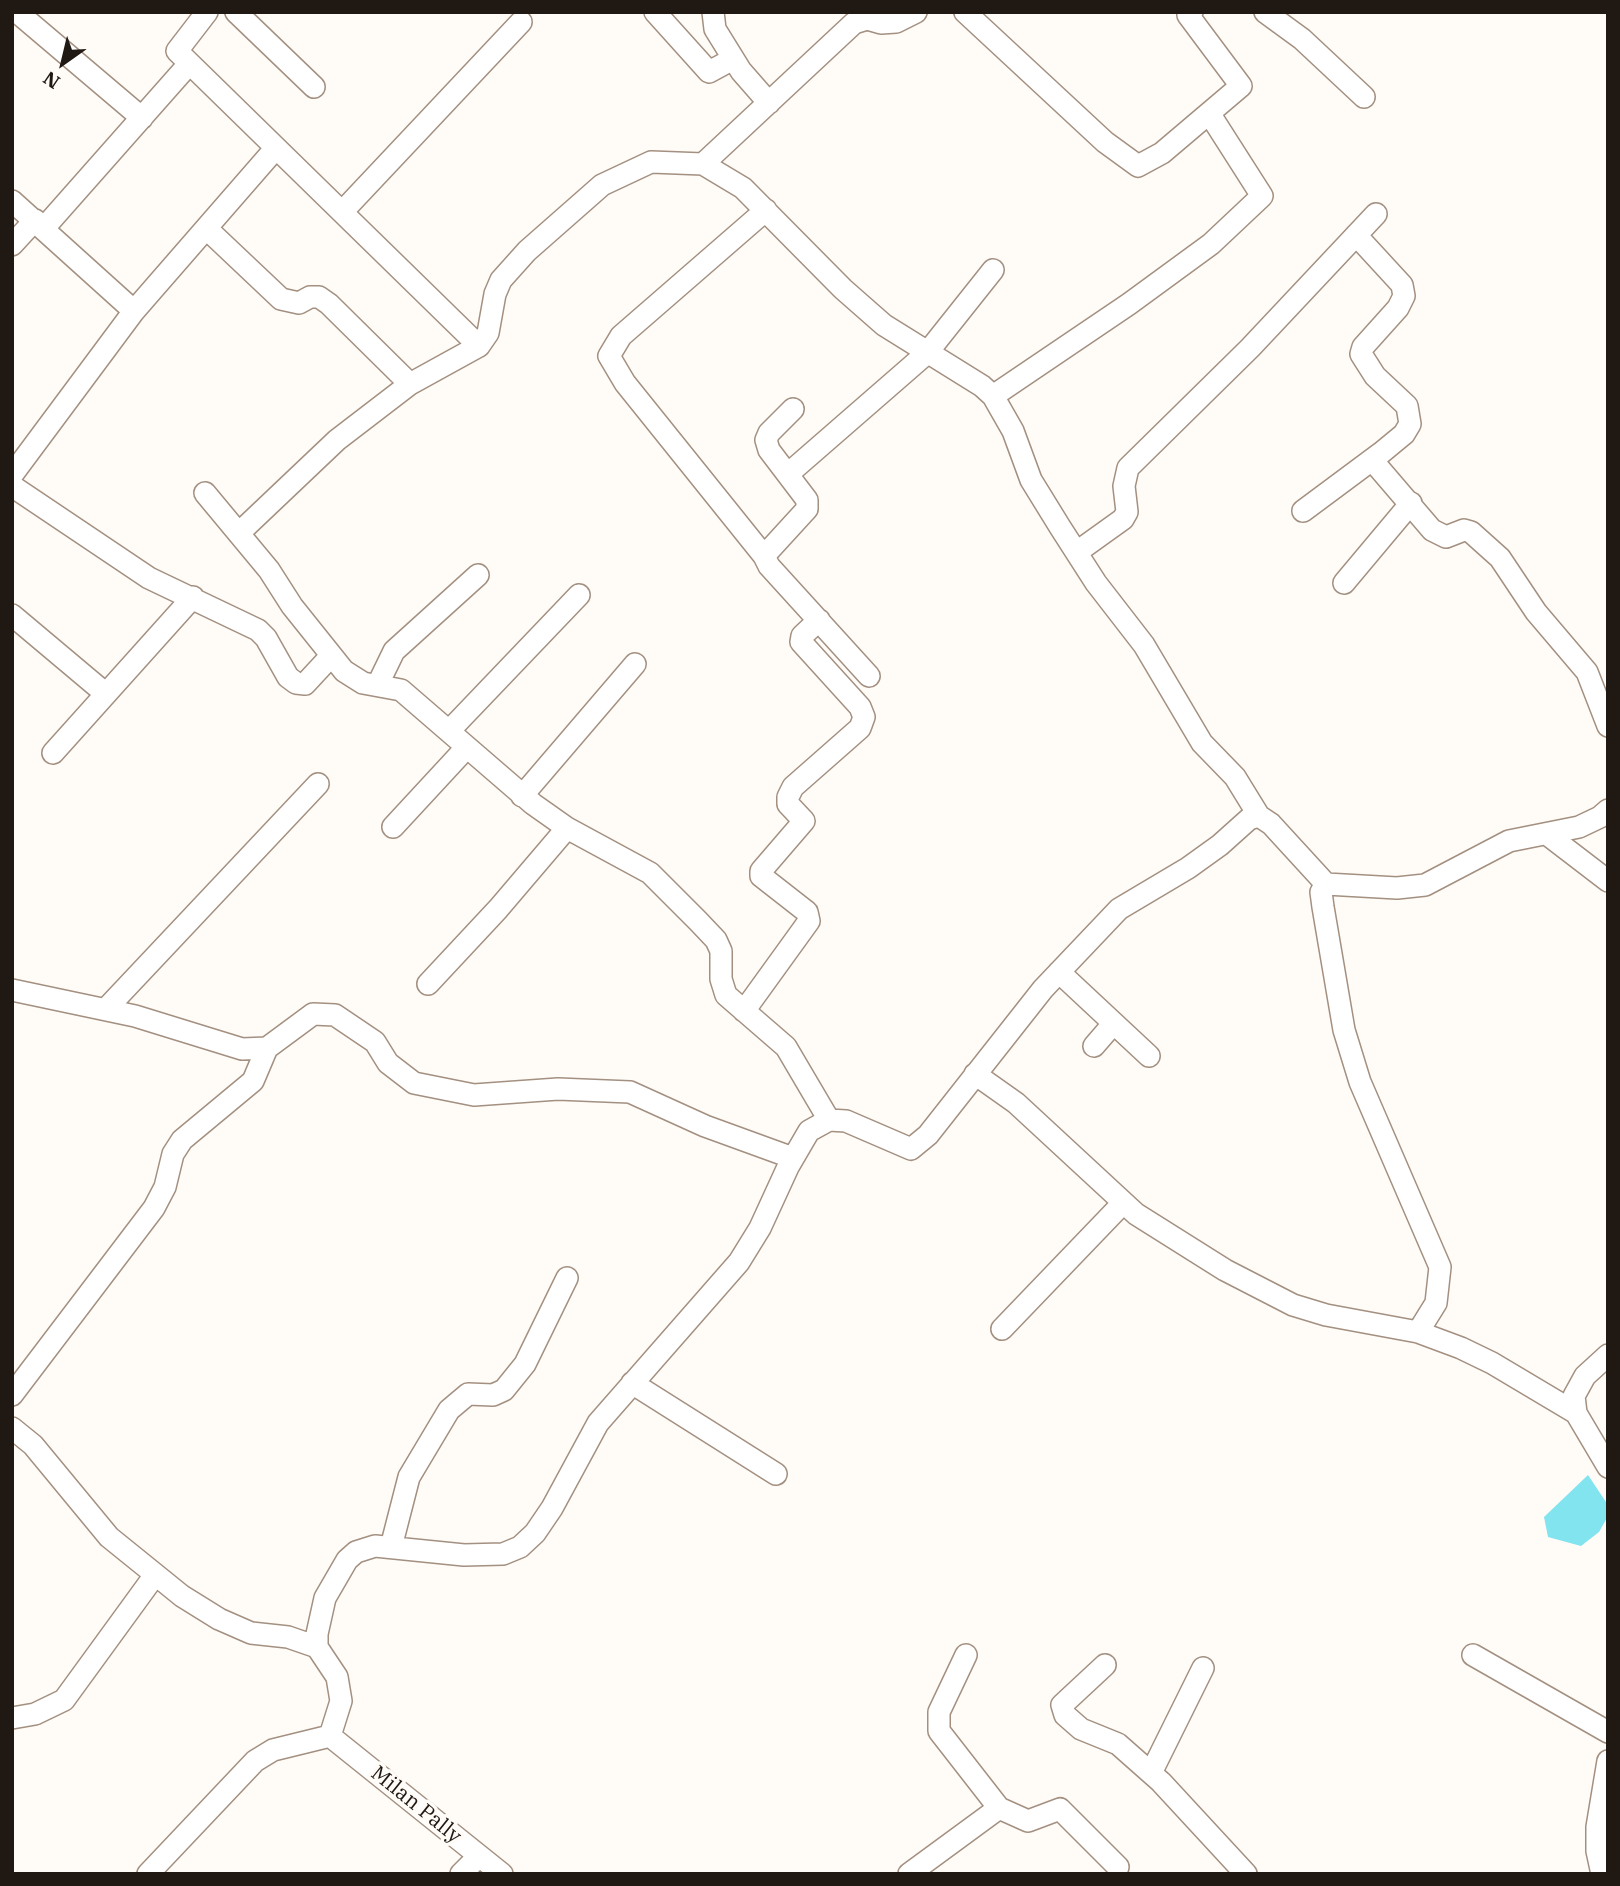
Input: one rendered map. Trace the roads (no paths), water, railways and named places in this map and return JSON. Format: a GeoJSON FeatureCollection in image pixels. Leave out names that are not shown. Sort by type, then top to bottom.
{"type":"FeatureCollection","features":[{"type":"Feature","properties":{"kind":"street"},"geometry":{"type":"LineString","coordinates":[[17,12],[142,118]]}},
{"type":"Feature","properties":{"kind":"street"},"geometry":{"type":"LineString","coordinates":[[207,12],[177,51],[479,346]]}},
{"type":"Feature","properties":{"kind":"street"},"geometry":{"type":"LineString","coordinates":[[236,12],[314,87]]}},
{"type":"Feature","properties":{"kind":"street"},"geometry":{"type":"LineString","coordinates":[[655,12],[709,72],[733,59]]}},
{"type":"Feature","properties":{"kind":"street"},"geometry":{"type":"LineString","coordinates":[[713,12],[715,29],[733,59],[769,103]]}},
{"type":"Feature","properties":{"kind":"street"},"geometry":{"type":"LineString","coordinates":[[703,164],[854,23],[867,19],[881,23],[895,22],[916,12]]}},
{"type":"Feature","properties":{"kind":"street"},"geometry":{"type":"LineString","coordinates":[[964,12],[1105,142],[1138,166],[1162,153],[1241,86],[1188,15],[1192,12]]}},
{"type":"Feature","properties":{"kind":"street"},"geometry":{"type":"LineString","coordinates":[[1265,12],[1302,39],[1364,97]]}},
{"type":"Feature","properties":{"kind":"street"},"geometry":{"type":"LineString","coordinates":[[343,211],[521,22]]}},
{"type":"Feature","properties":{"kind":"street"},"geometry":{"type":"LineString","coordinates":[[12,245],[40,224],[142,118],[189,64]]}},
{"type":"Feature","properties":{"kind":"street"},"geometry":{"type":"LineString","coordinates":[[993,396],[1129,304],[1211,244],[1262,196],[1209,113]]}},
{"type":"Feature","properties":{"kind":"street"},"geometry":{"type":"LineString","coordinates":[[12,475],[134,311],[275,149]]}},
{"type":"Feature","properties":{"kind":"street"},"geometry":{"type":"LineString","coordinates":[[239,533],[337,440],[410,384],[479,346],[488,333],[495,294],[501,280],[578,204],[602,185],[651,162],[703,164],[743,188],[858,304],[993,396],[1013,431],[1031,480],[1077,552],[1144,645],[1202,743],[1235,777],[1259,816],[1271,824],[1325,884],[1374,888],[1425,885],[1509,841],[1579,827],[1608,810]]}},
{"type":"Feature","properties":{"kind":"street"},"geometry":{"type":"LineString","coordinates":[[12,201],[134,311]]}},
{"type":"Feature","properties":{"kind":"street"},"geometry":{"type":"LineString","coordinates":[[766,210],[621,336],[608,356],[625,383],[764,555],[769,566],[869,676]]}},
{"type":"Feature","properties":{"kind":"street"},"geometry":{"type":"LineString","coordinates":[[1077,552],[1123,519],[1127,512],[1124,486],[1128,468],[1250,348],[1376,214]]}},
{"type":"Feature","properties":{"kind":"street"},"geometry":{"type":"LineString","coordinates":[[207,229],[281,299],[299,303],[310,297],[319,297],[329,304],[410,384]]}},
{"type":"Feature","properties":{"kind":"street"},"geometry":{"type":"LineString","coordinates":[[1303,511],[1404,434],[1411,418],[1407,406],[1375,376],[1361,354],[1363,347],[1398,308],[1404,296],[1402,285],[1391,269],[1356,235]]}},
{"type":"Feature","properties":{"kind":"street"},"geometry":{"type":"LineString","coordinates":[[788,474],[927,353],[993,271]]}},
{"type":"Feature","properties":{"kind":"street"},"geometry":{"type":"LineString","coordinates":[[764,555],[807,509],[807,499],[766,440],[769,433],[793,409]]}},
{"type":"Feature","properties":{"kind":"street"},"geometry":{"type":"LineString","coordinates":[[1372,460],[1432,530],[1446,537],[1464,530],[1471,532],[1500,558],[1536,612],[1587,672],[1608,726]]}},
{"type":"Feature","properties":{"kind":"street"},"geometry":{"type":"LineString","coordinates":[[12,486],[149,578],[258,629],[288,677],[296,683],[305,684],[331,656]]}},
{"type":"Feature","properties":{"kind":"street"},"geometry":{"type":"LineString","coordinates":[[205,493],[239,533],[344,671],[363,683],[401,690],[522,796],[567,828],[650,873],[698,920],[716,940],[721,951],[721,979],[726,995],[786,1047],[829,1120]]}},
{"type":"Feature","properties":{"kind":"street"},"geometry":{"type":"LineString","coordinates":[[1344,583],[1411,503]]}},
{"type":"Feature","properties":{"kind":"street"},"geometry":{"type":"LineString","coordinates":[[378,684],[394,651],[478,575]]}},
{"type":"Feature","properties":{"kind":"street"},"geometry":{"type":"LineString","coordinates":[[449,731],[579,595]]}},
{"type":"Feature","properties":{"kind":"street"},"geometry":{"type":"LineString","coordinates":[[53,753],[193,597]]}},
{"type":"Feature","properties":{"kind":"street"},"geometry":{"type":"LineString","coordinates":[[12,615],[106,694]]}},
{"type":"Feature","properties":{"kind":"street"},"geometry":{"type":"LineString","coordinates":[[744,1011],[809,921],[807,912],[761,876],[761,871],[804,821],[788,804],[788,797],[793,787],[860,728],[864,718],[860,707],[801,642],[802,636],[819,620]]}},
{"type":"Feature","properties":{"kind":"street"},"geometry":{"type":"LineString","coordinates":[[522,796],[635,664]]}},
{"type":"Feature","properties":{"kind":"street"},"geometry":{"type":"LineString","coordinates":[[393,827],[467,747]]}},
{"type":"Feature","properties":{"kind":"street"},"geometry":{"type":"LineString","coordinates":[[106,1009],[318,784]]}},
{"type":"Feature","properties":{"kind":"street"},"geometry":{"type":"LineString","coordinates":[[317,1647],[325,1598],[346,1560],[356,1552],[374,1546],[464,1555],[503,1555],[520,1547],[552,1508],[598,1423],[739,1262],[760,1228],[793,1158],[809,1131],[829,1120],[846,1121],[911,1149],[929,1135],[1059,972],[1119,909],[1188,868],[1220,845],[1249,819],[1259,816]]}},
{"type":"Feature","properties":{"kind":"street"},"geometry":{"type":"LineString","coordinates":[[428,984],[498,909],[567,828]]}},
{"type":"Feature","properties":{"kind":"street"},"geometry":{"type":"LineString","coordinates":[[1548,835],[1608,881]]}},
{"type":"Feature","properties":{"kind":"street"},"geometry":{"type":"LineString","coordinates":[[1325,884],[1321,892],[1343,1030],[1360,1082],[1440,1267],[1436,1303],[1418,1332]]}},
{"type":"Feature","properties":{"kind":"street"},"geometry":{"type":"LineString","coordinates":[[1059,972],[1149,1056]]}},
{"type":"Feature","properties":{"kind":"street"},"geometry":{"type":"LineString","coordinates":[[12,990],[106,1009],[242,1049],[267,1048]]}},
{"type":"Feature","properties":{"kind":"street"},"geometry":{"type":"LineString","coordinates":[[12,1395],[154,1209],[182,1140],[253,1081],[267,1048],[313,1014],[335,1015],[375,1042],[388,1063],[414,1083],[474,1095],[558,1089],[630,1092],[705,1126],[793,1158]]}},
{"type":"Feature","properties":{"kind":"street"},"geometry":{"type":"LineString","coordinates":[[1094,1046],[1113,1024]]}},
{"type":"Feature","properties":{"kind":"street"},"geometry":{"type":"LineString","coordinates":[[975,1074],[1016,1103],[1123,1203],[1225,1270],[1293,1305],[1326,1315],[1418,1332],[1492,1363],[1576,1413]]}},
{"type":"Feature","properties":{"kind":"street"},"geometry":{"type":"LineString","coordinates":[[1002,1329],[1123,1203]]}},
{"type":"Feature","properties":{"kind":"street"},"geometry":{"type":"LineString","coordinates":[[391,1547],[409,1477],[449,1410],[468,1394],[493,1395],[504,1390],[525,1364],[567,1278]]}},
{"type":"Feature","properties":{"kind":"street"},"geometry":{"type":"LineString","coordinates":[[1608,1355],[1578,1387],[1574,1396],[1576,1413],[1608,1467]]}},
{"type":"Feature","properties":{"kind":"street"},"geometry":{"type":"LineString","coordinates":[[632,1383],[776,1474]]}},
{"type":"Feature","properties":{"kind":"street"},"geometry":{"type":"LineString","coordinates":[[12,1427],[33,1445],[101,1529],[155,1575],[219,1619],[251,1633],[288,1637],[317,1647],[337,1677],[341,1701],[330,1736],[273,1750],[255,1761],[148,1874]]}},
{"type":"Feature","properties":{"kind":"street"},"geometry":{"type":"LineString","coordinates":[[12,1718],[35,1714],[64,1700],[155,1575]]}},
{"type":"Feature","properties":{"kind":"street"},"geometry":{"type":"LineString","coordinates":[[966,1655],[939,1712],[939,1731],[999,1808],[1028,1821],[1060,1809],[1118,1867]]}},
{"type":"Feature","properties":{"kind":"street"},"geometry":{"type":"LineString","coordinates":[[1473,1655],[1608,1732]]}},
{"type":"Feature","properties":{"kind":"street"},"geometry":{"type":"LineString","coordinates":[[1105,1665],[1062,1705],[1065,1715],[1081,1729],[1103,1735],[1118,1744],[1151,1773],[1246,1874]]}},
{"type":"Feature","properties":{"kind":"street"},"geometry":{"type":"LineString","coordinates":[[1151,1773],[1203,1668]]}},
{"type":"Feature","properties":{"kind":"street","name":"Milan Pally"},"geometry":{"type":"LineString","coordinates":[[330,1736],[502,1874]]}},
{"type":"Feature","properties":{"kind":"street"},"geometry":{"type":"LineString","coordinates":[[1602,1874],[1597,1852],[1597,1827],[1608,1761]]}},
{"type":"Feature","properties":{"kind":"street"},"geometry":{"type":"LineString","coordinates":[[909,1874],[999,1808]]}},
{"type":"Feature","properties":{"kind":"street"},"geometry":{"type":"LineString","coordinates":[[461,1874],[479,1856]]}},
{"type":"Feature","properties":{"kind":"water"},"geometry":{"type":"Polygon","coordinates":[[[1588,1475],[1608,1505],[1608,1516],[1599,1532],[1581,1546],[1548,1537],[1544,1517],[1588,1475]]]}}]}
